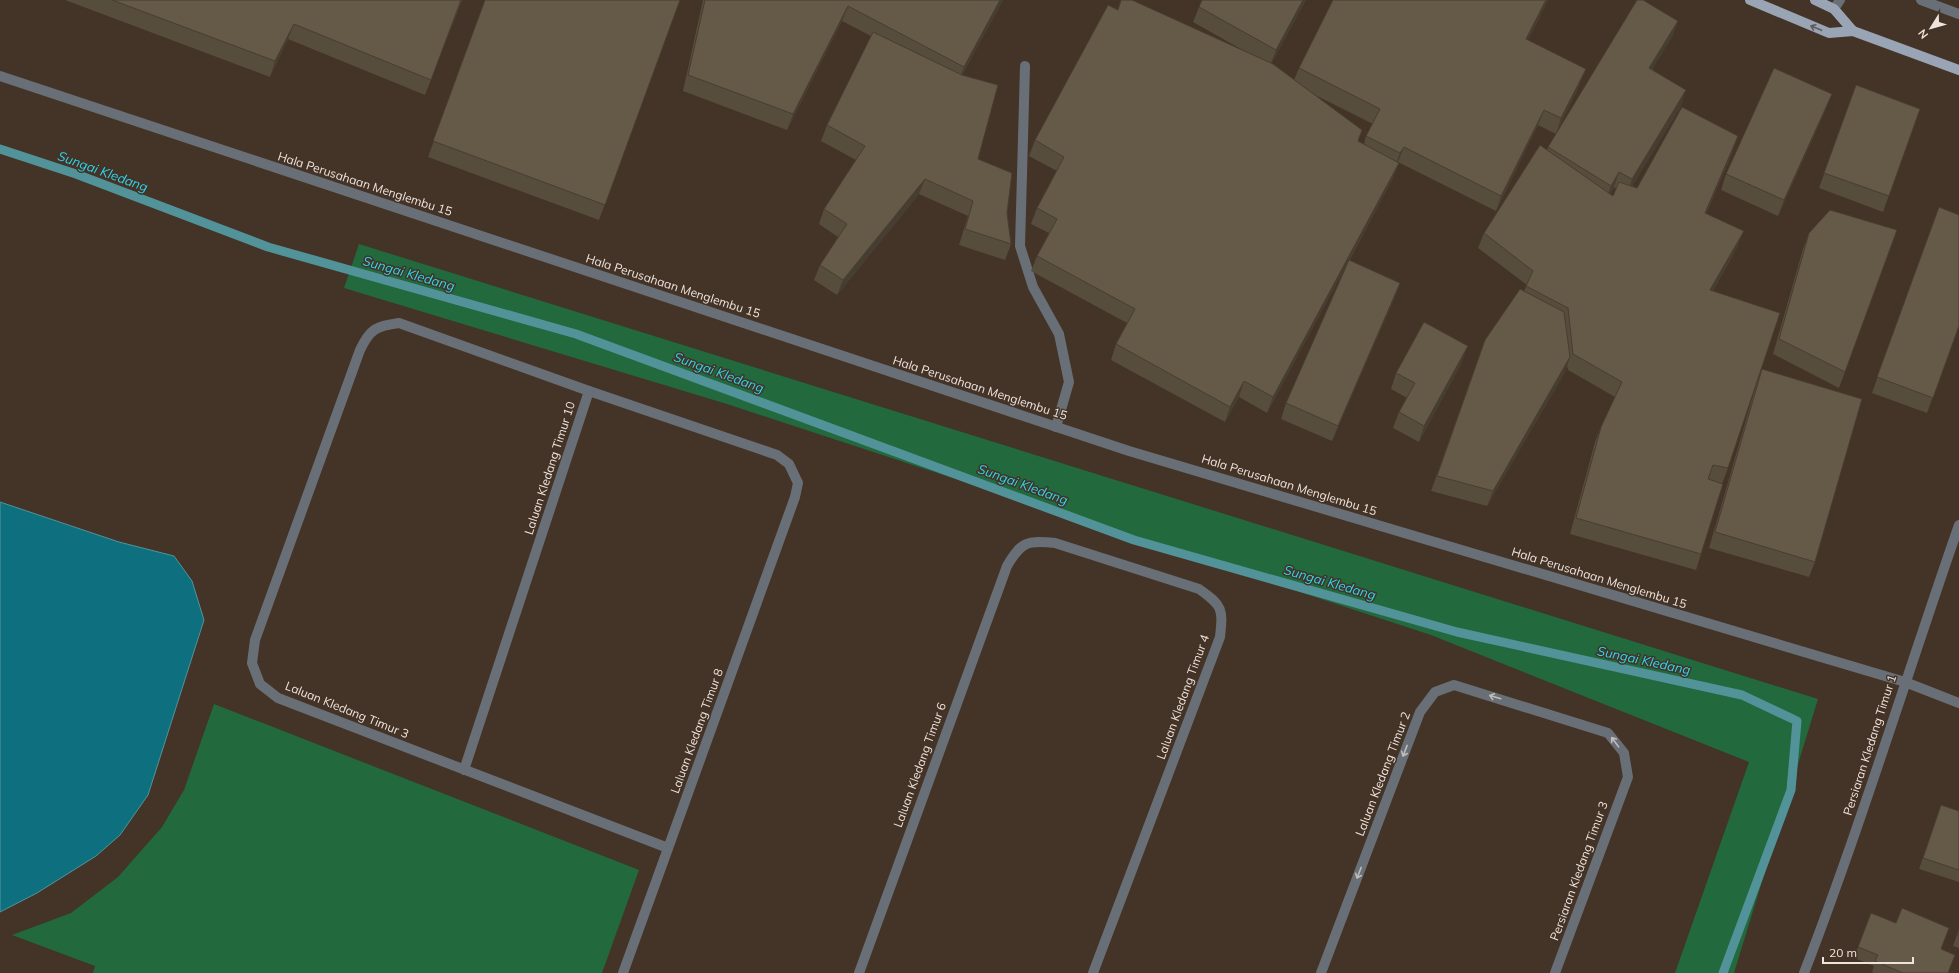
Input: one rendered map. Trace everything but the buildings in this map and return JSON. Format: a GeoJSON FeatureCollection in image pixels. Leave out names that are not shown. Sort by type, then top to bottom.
{"type":"FeatureCollection","features":[{"type":"Feature","properties":{"kind":"main road"},"geometry":{"type":"LineString","coordinates":[[1750,0],[1829,33],[1854,31],[1959,70]]}},
{"type":"Feature","properties":{"kind":"main road"},"geometry":{"type":"LineString","coordinates":[[1816,0],[1834,9],[1854,31]]}},
{"type":"Feature","properties":{"kind":"street"},"geometry":{"type":"LineString","coordinates":[[1834,9],[1840,0]]}},
{"type":"Feature","properties":{"kind":"street"},"geometry":{"type":"LineString","coordinates":[[1921,0],[1959,14]]}},
{"type":"Feature","properties":{"kind":"street"},"geometry":{"type":"LineString","coordinates":[[1024,66],[1020,246],[1033,287],[1060,334],[1069,382],[1056,427]]}},
{"type":"Feature","properties":{"kind":"street","name":"Hala Perusahaan Menglembu 15"},"geometry":{"type":"LineString","coordinates":[[0,76],[1129,451],[1905,682],[1959,703]]}},
{"type":"Feature","properties":{"kind":"street","name":"Laluan Kledang Timur 10"},"geometry":{"type":"LineString","coordinates":[[360,350],[368,334],[381,325],[399,323],[590,392],[464,770]]}},
{"type":"Feature","properties":{"kind":"street","name":"Laluan Kledang Timur 3"},"geometry":{"type":"LineString","coordinates":[[360,350],[255,640],[252,663],[260,684],[278,698],[668,848]]}},
{"type":"Feature","properties":{"kind":"street","name":"Laluan Kledang Timur 8"},"geometry":{"type":"LineString","coordinates":[[590,392],[777,456],[789,464],[798,483],[795,497],[624,973]]}},
{"type":"Feature","properties":{"kind":"street","name":"Persiaran Kledang Timur 1"},"geometry":{"type":"LineString","coordinates":[[1804,973],[1839,882],[1905,682],[1955,547],[1959,525]]}},
{"type":"Feature","properties":{"kind":"street","name":"Laluan Kledang Timur 4"},"geometry":{"type":"LineString","coordinates":[[1007,566],[1016,550],[1033,541],[1055,543],[1199,589],[1217,601],[1222,616],[1220,638],[1093,973]]}},
{"type":"Feature","properties":{"kind":"street","name":"Laluan Kledang Timur 6"},"geometry":{"type":"LineString","coordinates":[[858,973],[1007,566]]}},
{"type":"Feature","properties":{"kind":"street","name":"Laluan Kledang Timur 2"},"geometry":{"type":"LineString","coordinates":[[1322,973],[1420,712],[1435,692],[1454,685],[1608,733],[1624,753],[1628,777]]}},
{"type":"Feature","properties":{"kind":"street","name":"Persiaran Kledang Timur 3"},"geometry":{"type":"LineString","coordinates":[[1555,973],[1628,777]]}},
{"type":"Feature","properties":{"kind":"green space"},"geometry":{"type":"Polygon","coordinates":[[[359,244],[1818,699],[1734,973],[1675,973],[1749,762],[1431,635],[727,404],[344,288],[359,244]]]}},
{"type":"Feature","properties":{"kind":"green space"},"geometry":{"type":"Polygon","coordinates":[[[214,704],[639,870],[602,973],[93,973],[95,966],[12,935],[71,913],[118,877],[162,827],[184,790],[214,704]]]}},
{"type":"Feature","properties":{"kind":"water"},"geometry":{"type":"Polygon","coordinates":[[[0,502],[119,542],[174,556],[192,581],[204,620],[148,795],[120,835],[96,856],[37,893],[0,912],[0,502]]]}},
{"type":"Feature","properties":{"kind":"waterway","name":"Sungai Kledang"},"geometry":{"type":"LineString","coordinates":[[0,149],[76,174],[268,247],[576,334],[1134,540],[1457,632],[1742,695],[1797,721],[1791,790],[1723,973]]}}]}
